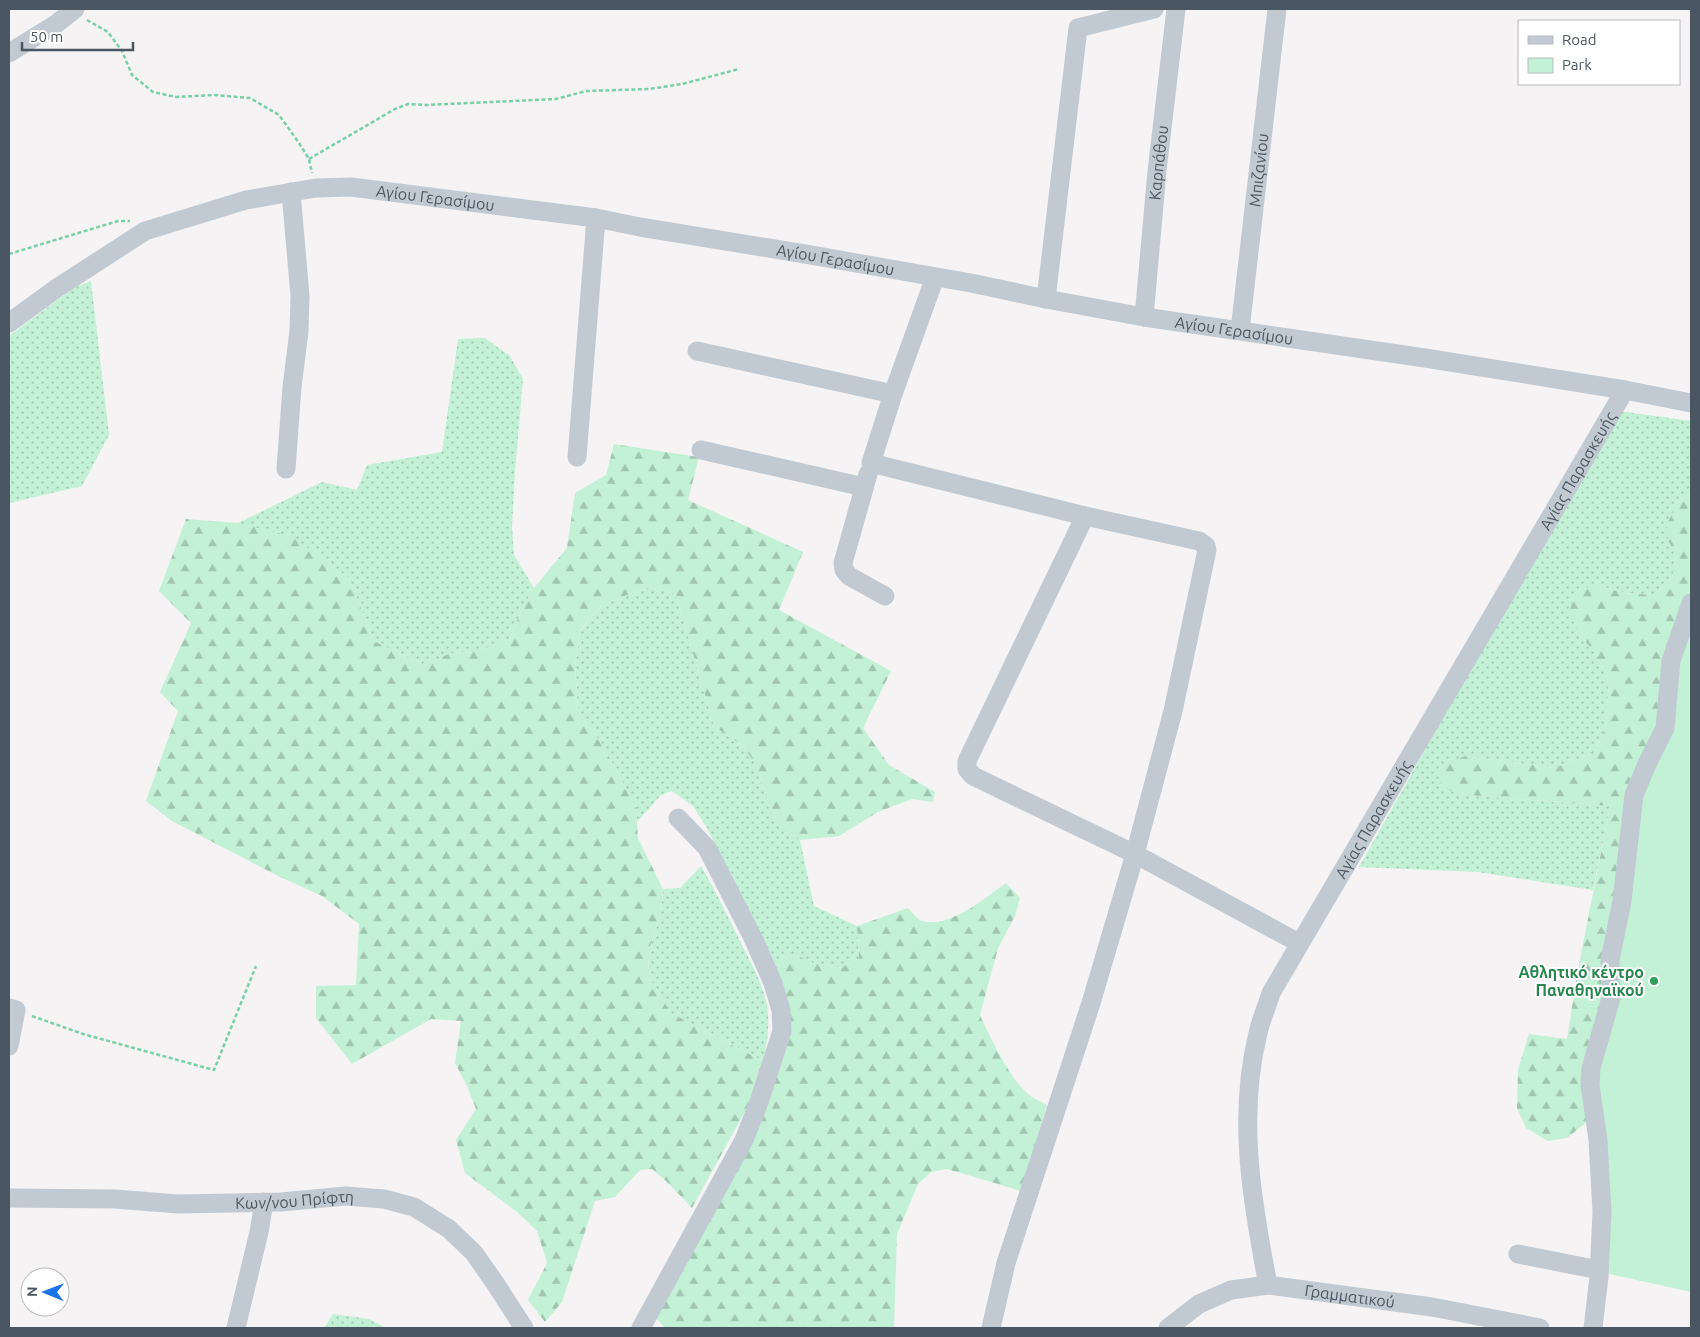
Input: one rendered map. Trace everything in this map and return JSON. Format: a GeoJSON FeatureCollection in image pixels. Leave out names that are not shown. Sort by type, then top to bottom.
{"type":"FeatureCollection","features":[{"type":"Feature","properties":{"kind":"street"},"geometry":{"type":"LineString","coordinates":[[1046,300],[1078,28],[1154,9]]}},
{"type":"Feature","properties":{"kind":"street","name":"Καρπάθου"},"geometry":{"type":"LineString","coordinates":[[1144,317],[1157,171],[1176,9]]}},
{"type":"Feature","properties":{"kind":"street","name":"Μπιζανίου"},"geometry":{"type":"LineString","coordinates":[[1240,330],[1278,9]]}},
{"type":"Feature","properties":{"kind":"street"},"geometry":{"type":"LineString","coordinates":[[9,53],[74,10]]}},
{"type":"Feature","properties":{"kind":"street","name":"Αγίου Γερασίμου"},"geometry":{"type":"LineString","coordinates":[[9,323],[57,288],[145,230],[246,200],[316,188],[351,186],[596,218],[971,283],[1046,300],[1144,317],[1240,330],[1691,402]]}},
{"type":"Feature","properties":{"kind":"street"},"geometry":{"type":"LineString","coordinates":[[286,469],[292,386],[299,331],[300,296],[291,192]]}},
{"type":"Feature","properties":{"kind":"street"},"geometry":{"type":"LineString","coordinates":[[577,457],[596,218]]}},
{"type":"Feature","properties":{"kind":"street"},"geometry":{"type":"LineString","coordinates":[[885,596],[849,576],[844,570],[843,563],[864,486],[893,394],[935,277]]}},
{"type":"Feature","properties":{"kind":"street"},"geometry":{"type":"LineString","coordinates":[[697,351],[893,394]]}},
{"type":"Feature","properties":{"kind":"street","name":"Αγίας Παρασκευής"},"geometry":{"type":"LineString","coordinates":[[1268,1285],[1255,1216],[1249,1174],[1247,1140],[1252,1067],[1258,1033],[1271,993],[1625,390]]}},
{"type":"Feature","properties":{"kind":"street"},"geometry":{"type":"LineString","coordinates":[[701,450],[864,486]]}},
{"type":"Feature","properties":{"kind":"street"},"geometry":{"type":"LineString","coordinates":[[871,464],[1084,516],[1199,541],[1208,550],[1173,711],[1135,854],[1091,1003],[1006,1263],[991,1328]]}},
{"type":"Feature","properties":{"kind":"street"},"geometry":{"type":"LineString","coordinates":[[1084,516],[966,765],[969,773],[1135,854],[1299,943]]}},
{"type":"Feature","properties":{"kind":"street"},"geometry":{"type":"LineString","coordinates":[[1593,1328],[1602,1212],[1598,1140],[1590,1085],[1591,1068],[1611,998],[1610,960],[1622,901],[1634,795],[1665,728],[1671,660],[1691,603]]}},
{"type":"Feature","properties":{"kind":"street"},"geometry":{"type":"LineString","coordinates":[[640,1328],[744,1140],[759,1102],[782,1031],[781,1010],[773,983],[753,938],[706,848],[678,818]]}},
{"type":"Feature","properties":{"kind":"street"},"geometry":{"type":"LineString","coordinates":[[9,1046],[12,1009]]}},
{"type":"Feature","properties":{"kind":"street","name":"Κων/νου Πρίφτη"},"geometry":{"type":"LineString","coordinates":[[9,1198],[115,1199],[178,1204],[264,1202],[346,1196],[384,1199],[414,1207],[449,1228],[474,1253],[496,1283],[524,1328]]}},
{"type":"Feature","properties":{"kind":"street"},"geometry":{"type":"LineString","coordinates":[[236,1328],[259,1232],[264,1202]]}},
{"type":"Feature","properties":{"kind":"street"},"geometry":{"type":"LineString","coordinates":[[1518,1254],[1599,1270]]}},
{"type":"Feature","properties":{"kind":"street","name":"Γραμματικού"},"geometry":{"type":"LineString","coordinates":[[1168,1328],[1199,1304],[1230,1290],[1268,1285],[1432,1307],[1540,1328]]}},
{"type":"Feature","properties":{"kind":"path"},"geometry":{"type":"LineString","coordinates":[[74,10],[108,32],[122,52],[132,75],[153,92],[176,97],[214,95],[250,98],[279,115],[309,159],[316,188]]}},
{"type":"Feature","properties":{"kind":"path"},"geometry":{"type":"LineString","coordinates":[[309,159],[395,108],[408,104],[426,105],[556,99],[586,91],[649,89],[682,84],[739,68]]}},
{"type":"Feature","properties":{"kind":"path"},"geometry":{"type":"LineString","coordinates":[[9,254],[118,221],[129,221],[145,230]]}},
{"type":"Feature","properties":{"kind":"path"},"geometry":{"type":"LineString","coordinates":[[12,1009],[82,1034],[214,1070],[256,966]]}},
{"type":"Feature","properties":{"kind":"green space"},"geometry":{"type":"Polygon","coordinates":[[[91,281],[109,435],[82,486],[9,503],[9,336],[75,287],[91,281]]]}},
{"type":"Feature","properties":{"kind":"green space"},"geometry":{"type":"Polygon","coordinates":[[[485,338],[510,356],[523,379],[512,526],[514,555],[534,588],[523,607],[509,639],[477,652],[451,653],[424,665],[374,641],[349,578],[238,523],[322,482],[357,490],[367,465],[442,452],[458,339],[485,338]]]}},
{"type":"Feature","properties":{"kind":"green space"},"geometry":{"type":"Polygon","coordinates":[[[1619,411],[1691,421],[1691,492],[1678,502],[1668,540],[1676,557],[1672,578],[1653,595],[1625,593],[1596,585],[1579,634],[1597,655],[1609,683],[1605,730],[1594,753],[1555,768],[1465,756],[1456,794],[1610,806],[1593,890],[1478,872],[1359,867],[1527,569],[1619,411]]]}},
{"type":"Feature","properties":{"kind":"green space"},"geometry":{"type":"Polygon","coordinates":[[[614,444],[699,457],[688,500],[803,552],[779,610],[891,671],[863,728],[889,765],[935,792],[933,802],[912,799],[878,812],[839,836],[800,840],[773,815],[756,765],[744,747],[714,726],[676,594],[650,587],[627,595],[601,606],[580,630],[575,666],[578,711],[604,747],[636,808],[638,838],[663,889],[661,913],[648,952],[649,977],[671,1013],[763,1061],[749,1104],[692,1208],[652,1169],[640,1170],[615,1197],[595,1201],[562,1302],[545,1322],[528,1300],[547,1263],[537,1231],[517,1212],[465,1173],[456,1140],[476,1109],[455,1063],[461,1021],[431,1019],[352,1064],[316,1018],[316,986],[356,985],[359,924],[322,896],[278,876],[172,821],[146,801],[178,711],[160,692],[191,623],[159,591],[186,519],[238,523],[293,537],[349,578],[374,641],[424,665],[451,653],[477,652],[509,639],[523,607],[534,588],[567,548],[575,493],[606,475],[614,444]]]}},
{"type":"Feature","properties":{"kind":"green space"},"geometry":{"type":"Polygon","coordinates":[[[1691,492],[1691,588],[1666,666],[1588,1121],[1567,1138],[1548,1141],[1526,1128],[1517,1108],[1518,1070],[1529,1034],[1567,1039],[1577,975],[1610,806],[1456,794],[1440,784],[1438,768],[1465,756],[1555,768],[1594,753],[1605,730],[1609,683],[1597,655],[1579,634],[1570,610],[1575,591],[1596,585],[1625,593],[1653,595],[1672,578],[1676,557],[1668,540],[1667,524],[1678,502],[1691,492]]]}},
{"type":"Feature","properties":{"kind":"green space"},"geometry":{"type":"Polygon","coordinates":[[[650,587],[676,594],[714,726],[744,747],[756,765],[773,815],[800,840],[814,906],[857,926],[859,958],[841,968],[813,963],[796,955],[782,957],[777,969],[707,828],[693,806],[672,791],[661,795],[637,822],[636,808],[604,747],[578,711],[575,666],[580,631],[601,606],[650,587]]]}},
{"type":"Feature","properties":{"kind":"green space","name":"Αθλητικό κέντρο Παναθηναϊκού"},"geometry":{"type":"Polygon","coordinates":[[[1691,626],[1691,1292],[1605,1273],[1595,1080],[1617,954],[1636,813],[1677,661],[1691,626]]]}},
{"type":"Feature","properties":{"kind":"green space"},"geometry":{"type":"Polygon","coordinates":[[[701,866],[755,970],[763,990],[767,1005],[768,1021],[763,1061],[671,1013],[649,977],[648,952],[661,913],[663,889],[680,888],[701,866]]]}},
{"type":"Feature","properties":{"kind":"green space"},"geometry":{"type":"Polygon","coordinates":[[[1006,883],[1020,898],[1015,916],[998,948],[980,1015],[1014,1078],[1029,1095],[1047,1105],[1021,1191],[947,1169],[931,1172],[918,1184],[897,1234],[894,1328],[665,1328],[654,1316],[783,1042],[777,969],[782,957],[796,955],[813,963],[841,968],[859,958],[857,926],[908,908],[922,921],[944,921],[966,911],[1006,883]]]}},
{"type":"Feature","properties":{"kind":"green space"},"geometry":{"type":"Polygon","coordinates":[[[333,1314],[369,1319],[386,1328],[324,1328],[333,1314]]]}},
{"type":"Feature","properties":{"kind":"place","name":"Αθλητικό κέντρο Παναθηναϊκού"},"geometry":{"type":"Point","coordinates":[1654,981]}}]}
